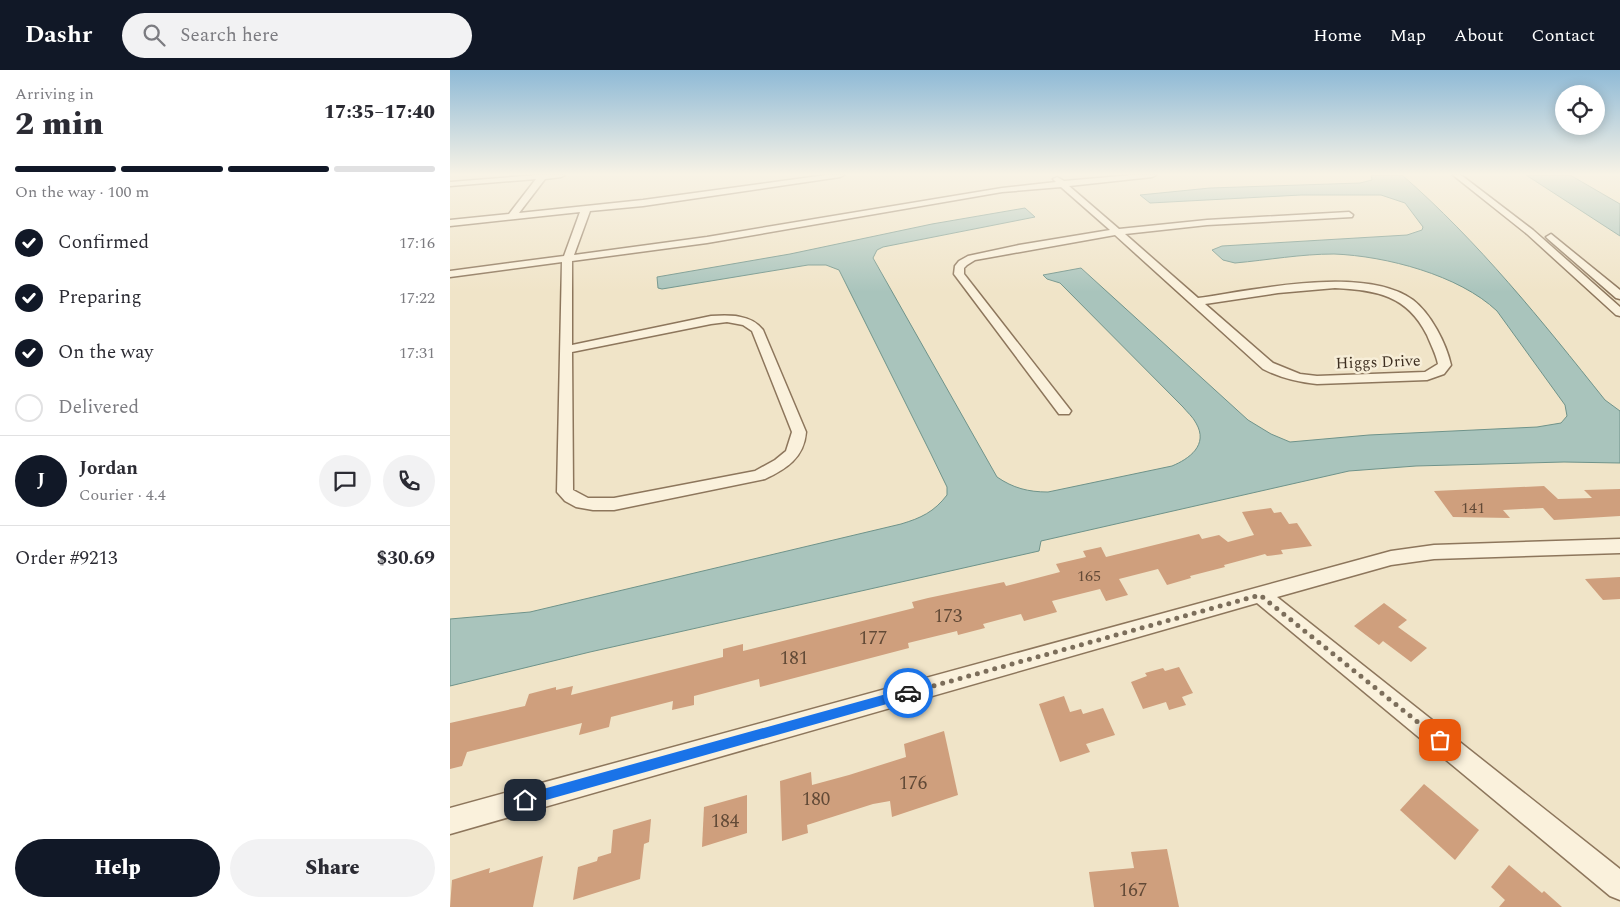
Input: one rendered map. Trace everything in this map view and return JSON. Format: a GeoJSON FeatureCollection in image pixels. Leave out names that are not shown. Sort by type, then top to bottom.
{"type":"FeatureCollection","features":[{"type":"Feature","properties":{"kind":"street"},"geometry":{"type":"LineString","coordinates":[[450,223],[539,214]]}},
{"type":"Feature","properties":{"kind":"street"},"geometry":{"type":"LineString","coordinates":[[566,350],[711,320],[741,320],[751,324],[757,330],[799,432],[799,443],[791,455],[777,467],[759,475],[614,504],[592,505],[574,501],[565,492],[566,350],[567,260],[584,214]]}},
{"type":"Feature","properties":{"kind":"street"},"geometry":{"type":"LineString","coordinates":[[450,274],[716,239],[859,214]]}},
{"type":"Feature","properties":{"kind":"street","name":"Higgs Drive"},"geometry":{"type":"LineString","coordinates":[[1097,214],[1268,366],[1282,373],[1299,378],[1317,380],[1427,376],[1439,372],[1445,365],[1444,357],[1420,314],[1414,308],[1399,298],[1364,287],[1335,285],[1278,290],[1196,302]]}},
{"type":"Feature","properties":{"kind":"street"},"geometry":{"type":"LineString","coordinates":[[1507,214],[1530,232],[1620,313]]}},
{"type":"Feature","properties":{"kind":"street"},"geometry":{"type":"LineString","coordinates":[[1522,214],[1620,296]]}},
{"type":"Feature","properties":{"kind":"street"},"geometry":{"type":"LineString","coordinates":[[1064,411],[959,274],[959,268],[963,263],[972,258],[994,253],[1117,232],[1244,220],[1349,215]]}},
{"type":"Feature","properties":{"kind":"street"},"geometry":{"type":"LineString","coordinates":[[450,821],[1412,554],[1620,546]]}},
{"type":"Feature","properties":{"kind":"street"},"geometry":{"type":"LineString","coordinates":[[1260,595],[1620,886]]}},
{"type":"Feature","properties":{"kind":"water"},"geometry":{"type":"Polygon","coordinates":[[[990,214],[1032,214],[1035,217],[883,247],[877,250],[873,258],[997,477],[1015,487],[1048,492],[1172,466],[1185,459],[1195,450],[1200,438],[1195,421],[1183,407],[1060,283],[1047,279],[1043,275],[1081,268],[1248,420],[1271,434],[1290,442],[1369,435],[1537,427],[1561,423],[1567,416],[1565,405],[1497,311],[1463,287],[1421,270],[1376,259],[1322,254],[1235,263],[1223,260],[1212,250],[1222,246],[1407,235],[1422,230],[1423,227],[1413,214],[1444,214],[1483,254],[1605,400],[1620,411],[1620,463],[1564,462],[1416,466],[1349,471],[1041,541],[1039,551],[590,652],[450,686],[450,619],[530,612],[901,524],[927,514],[947,495],[947,487],[839,270],[826,265],[808,265],[662,289],[658,288],[657,277],[790,254],[932,224],[990,214]]]}},
{"type":"Feature","properties":{"kind":"water"},"geometry":{"type":"Polygon","coordinates":[[[1586,214],[1620,214],[1620,236],[1586,214]]]}},
{"type":"Feature","properties":{"kind":"building"},"geometry":{"type":"Polygon","coordinates":[[[1544,486],[1558,499],[1592,498],[1584,490],[1620,489],[1620,516],[1554,520],[1543,508],[1503,510],[1510,518],[1453,517],[1434,491],[1544,486]]]}},
{"type":"Feature","properties":{"kind":"building"},"geometry":{"type":"Polygon","coordinates":[[[1271,508],[1274,513],[1281,512],[1289,524],[1297,523],[1312,546],[1281,550],[1283,554],[1267,556],[1265,554],[1224,565],[1225,567],[1190,576],[1191,578],[1167,585],[1158,569],[1119,579],[1128,595],[1106,601],[1100,589],[1052,601],[1057,612],[1024,621],[1021,614],[983,624],[985,628],[958,635],[957,631],[908,643],[909,648],[760,687],[759,679],[694,696],[694,705],[672,710],[673,701],[611,717],[609,727],[579,735],[582,723],[467,752],[462,766],[450,769],[450,723],[525,706],[529,694],[556,687],[556,690],[573,686],[571,695],[723,657],[723,649],[743,644],[743,651],[914,608],[912,602],[928,598],[1004,582],[1006,586],[1060,572],[1056,564],[1086,557],[1083,551],[1101,547],[1106,557],[1199,534],[1202,539],[1219,535],[1228,542],[1254,535],[1242,512],[1271,508]]]}},
{"type":"Feature","properties":{"kind":"building"},"geometry":{"type":"Polygon","coordinates":[[[1620,577],[1620,599],[1603,600],[1585,579],[1620,577]]]}},
{"type":"Feature","properties":{"kind":"building"},"geometry":{"type":"Polygon","coordinates":[[[1384,603],[1407,620],[1398,627],[1427,648],[1411,662],[1383,641],[1379,645],[1354,626],[1384,603]]]}},
{"type":"Feature","properties":{"kind":"building"},"geometry":{"type":"Polygon","coordinates":[[[1179,667],[1193,693],[1182,697],[1186,705],[1169,710],[1166,702],[1143,709],[1131,682],[1147,676],[1145,673],[1163,668],[1165,671],[1179,667]]]}},
{"type":"Feature","properties":{"kind":"building"},"geometry":{"type":"Polygon","coordinates":[[[1064,696],[1070,712],[1081,709],[1083,714],[1103,708],[1115,735],[1086,744],[1090,752],[1060,762],[1039,704],[1064,696]]]}},
{"type":"Feature","properties":{"kind":"building"},"geometry":{"type":"Polygon","coordinates":[[[944,731],[958,795],[892,817],[890,801],[873,804],[807,825],[808,833],[782,841],[780,781],[811,772],[812,785],[849,775],[906,757],[904,744],[944,731]]]}},
{"type":"Feature","properties":{"kind":"building"},"geometry":{"type":"Polygon","coordinates":[[[1424,784],[1479,830],[1455,860],[1400,810],[1424,784]]]}},
{"type":"Feature","properties":{"kind":"building"},"geometry":{"type":"Polygon","coordinates":[[[747,795],[747,833],[702,847],[704,807],[747,795]]]}},
{"type":"Feature","properties":{"kind":"building"},"geometry":{"type":"Polygon","coordinates":[[[651,819],[649,842],[644,844],[640,879],[573,900],[578,867],[597,861],[598,857],[611,853],[613,830],[651,819]]]}},
{"type":"Feature","properties":{"kind":"building"},"geometry":{"type":"Polygon","coordinates":[[[1167,849],[1179,907],[1094,907],[1089,872],[1134,868],[1131,852],[1167,849]]]}},
{"type":"Feature","properties":{"kind":"building"},"geometry":{"type":"Polygon","coordinates":[[[543,856],[533,907],[450,907],[452,880],[490,868],[489,873],[543,856]]]}},
{"type":"Feature","properties":{"kind":"building"},"geometry":{"type":"Polygon","coordinates":[[[1509,865],[1562,907],[1499,907],[1505,900],[1491,887],[1509,865]]]}},
{"type":"Feature","properties":{"kind":"way so far"},"geometry":{"type":"LineString","coordinates":[[908,693],[1260,595],[1440,740]]}},
{"type":"Feature","properties":{"kind":"route"},"geometry":{"type":"LineString","coordinates":[[525,800],[908,693]]}}]}
